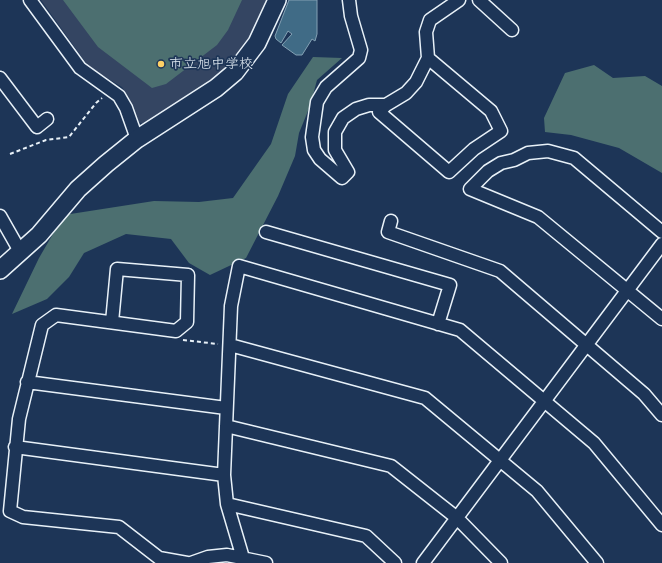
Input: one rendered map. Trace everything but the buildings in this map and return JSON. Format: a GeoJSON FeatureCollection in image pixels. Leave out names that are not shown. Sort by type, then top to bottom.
{"type":"FeatureCollection","features":[{"type":"Feature","properties":{"kind":"street"},"geometry":{"type":"LineString","coordinates":[[30,0],[80,68],[113,91],[126,108],[137,139]]}},
{"type":"Feature","properties":{"kind":"street"},"geometry":{"type":"LineString","coordinates":[[0,270],[21,253],[78,189],[137,139],[216,88],[235,72],[257,43],[276,0]]}},
{"type":"Feature","properties":{"kind":"street"},"geometry":{"type":"LineString","coordinates":[[349,0],[351,16],[361,50],[359,58],[326,86],[317,102],[312,137],[314,150],[320,159],[342,178],[348,172],[335,150],[335,132],[343,118],[356,109],[369,105],[386,105]]}},
{"type":"Feature","properties":{"kind":"street"},"geometry":{"type":"LineString","coordinates":[[428,58],[491,112],[501,131],[474,149],[449,172],[380,112],[386,105],[406,93],[416,82],[428,58],[426,32],[430,20],[459,0]]}},
{"type":"Feature","properties":{"kind":"street"},"geometry":{"type":"LineString","coordinates":[[479,0],[512,30]]}},
{"type":"Feature","properties":{"kind":"street"},"geometry":{"type":"LineString","coordinates":[[0,78],[36,126],[47,119]]}},
{"type":"Feature","properties":{"kind":"street"},"geometry":{"type":"LineString","coordinates":[[662,232],[574,158],[548,151],[528,153],[514,160],[500,163],[488,171],[470,189],[538,217],[662,319]]}},
{"type":"Feature","properties":{"kind":"street"},"geometry":{"type":"LineString","coordinates":[[0,216],[21,253]]}},
{"type":"Feature","properties":{"kind":"street"},"geometry":{"type":"LineString","coordinates":[[392,220],[388,232],[500,271],[644,394],[662,415]]}},
{"type":"Feature","properties":{"kind":"street"},"geometry":{"type":"LineString","coordinates":[[266,232],[450,284],[438,324]]}},
{"type":"Feature","properties":{"kind":"street"},"geometry":{"type":"LineString","coordinates":[[423,563],[662,244]]}},
{"type":"Feature","properties":{"kind":"street"},"geometry":{"type":"LineString","coordinates":[[248,560],[227,504],[224,475],[232,306],[239,266],[460,330],[594,443],[662,525]]}},
{"type":"Feature","properties":{"kind":"street"},"geometry":{"type":"LineString","coordinates":[[112,322],[117,269],[188,275],[187,322],[176,331],[56,315],[42,325],[27,382],[5,509],[23,517],[119,527],[159,558],[187,563]]}},
{"type":"Feature","properties":{"kind":"street"},"geometry":{"type":"LineString","coordinates":[[230,345],[425,398],[537,491],[597,563]]}},
{"type":"Feature","properties":{"kind":"street"},"geometry":{"type":"LineString","coordinates":[[27,382],[226,408]]}},
{"type":"Feature","properties":{"kind":"street"},"geometry":{"type":"LineString","coordinates":[[226,426],[391,466],[457,518],[500,563]]}},
{"type":"Feature","properties":{"kind":"street"},"geometry":{"type":"LineString","coordinates":[[15,447],[224,475]]}},
{"type":"Feature","properties":{"kind":"street"},"geometry":{"type":"LineString","coordinates":[[227,504],[366,536],[395,563]]}},
{"type":"Feature","properties":{"kind":"street"},"geometry":{"type":"LineString","coordinates":[[191,563],[218,555],[228,555],[266,563]]}},
{"type":"Feature","properties":{"kind":"path"},"geometry":{"type":"LineString","coordinates":[[10,154],[46,140],[69,137],[96,103],[113,91]]}},
{"type":"Feature","properties":{"kind":"path"},"geometry":{"type":"LineString","coordinates":[[176,331],[180,338],[185,341],[230,345]]}},
{"type":"Feature","properties":{"kind":"shaded area","name":"市立旭中学校"},"geometry":{"type":"Polygon","coordinates":[[[41,0],[268,0],[256,33],[229,69],[148,126],[139,122],[133,105],[122,87],[97,72],[86,63],[41,0]]]}},
{"type":"Feature","properties":{"kind":"shaded area"},"geometry":{"type":"Polygon","coordinates":[[[289,0],[317,0],[317,34],[315,41],[312,39],[302,55],[296,55],[282,45],[292,34],[288,31],[281,43],[275,36],[289,0]]]}},
{"type":"Feature","properties":{"kind":"green space"},"geometry":{"type":"Polygon","coordinates":[[[63,0],[242,0],[228,30],[217,45],[166,84],[152,88],[98,47],[63,0]]]}},
{"type":"Feature","properties":{"kind":"green space"},"geometry":{"type":"Polygon","coordinates":[[[313,57],[342,58],[317,80],[310,106],[299,133],[295,156],[278,196],[246,258],[210,275],[189,263],[171,239],[126,234],[84,253],[69,277],[47,299],[12,314],[39,258],[64,215],[154,201],[199,202],[233,198],[271,144],[288,94],[313,57]]]}},
{"type":"Feature","properties":{"kind":"green space"},"geometry":{"type":"Polygon","coordinates":[[[594,65],[613,78],[645,76],[662,86],[662,173],[619,148],[571,135],[545,132],[544,118],[565,73],[594,65]]]}},
{"type":"Feature","properties":{"kind":"place","name":"市立旭中学校"},"geometry":{"type":"Point","coordinates":[161,64]}}]}
